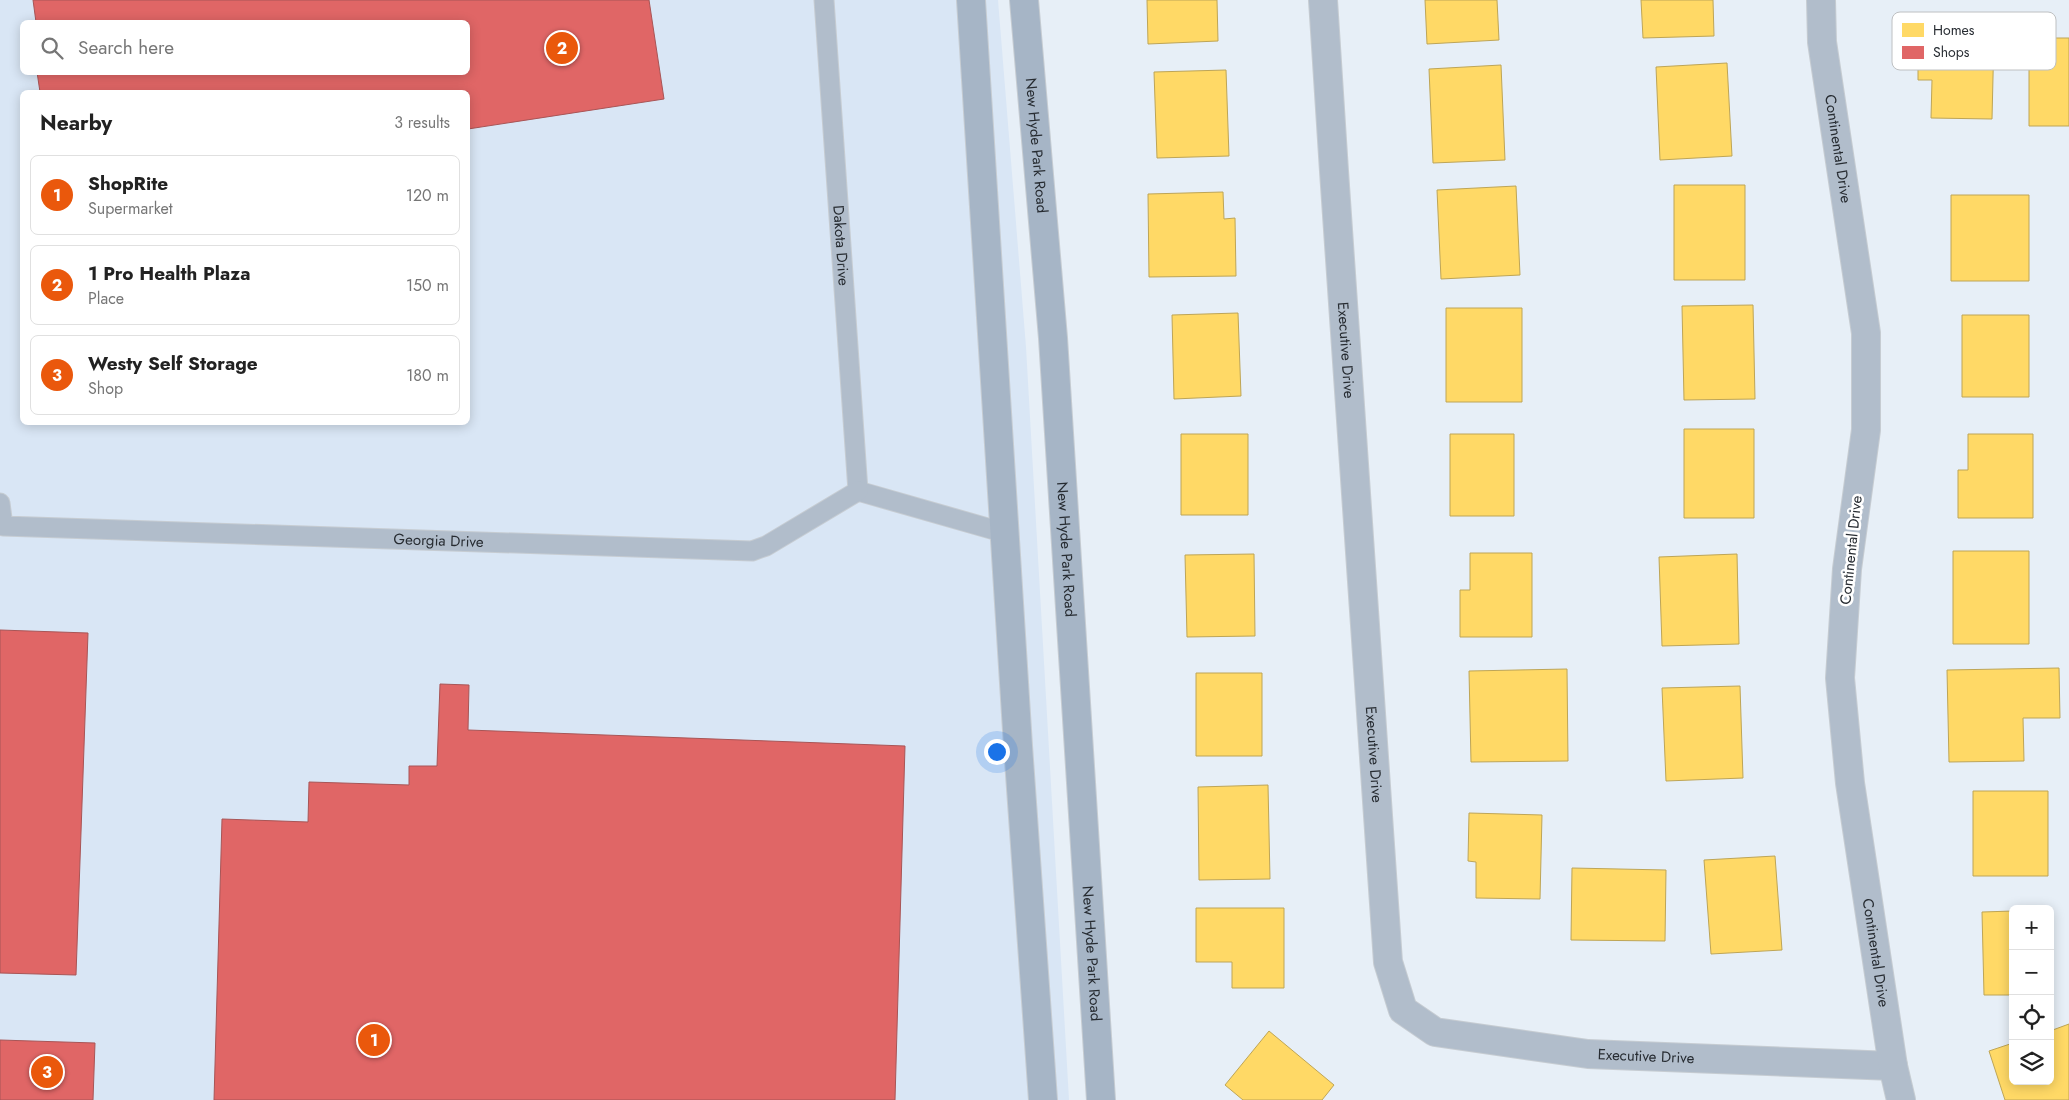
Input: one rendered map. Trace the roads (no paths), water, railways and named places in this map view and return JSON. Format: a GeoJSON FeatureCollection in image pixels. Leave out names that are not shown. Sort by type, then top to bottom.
{"type":"FeatureCollection","features":[{"type":"Feature","properties":{"kind":"main road"},"geometry":{"type":"LineString","coordinates":[[971,0],[1043,1100]]}},
{"type":"Feature","properties":{"kind":"main road","name":"New Hyde Park Road"},"geometry":{"type":"LineString","coordinates":[[1024,0],[1053,338],[1101,1100]]}},
{"type":"Feature","properties":{"kind":"street","name":"Executive Drive"},"geometry":{"type":"LineString","coordinates":[[1323,0],[1344,334],[1388,962],[1403,1010],[1435,1032],[1588,1054],[1893,1066]]}},
{"type":"Feature","properties":{"kind":"street","name":"Continental Drive"},"geometry":{"type":"LineString","coordinates":[[1821,0],[1822,42],[1866,333],[1866,430],[1847,569],[1840,678],[1850,783],[1893,1066],[1901,1100]]}},
{"type":"Feature","properties":{"kind":"lane","name":"Dakota Drive"},"geometry":{"type":"LineString","coordinates":[[824,0],[858,491]]}},
{"type":"Feature","properties":{"kind":"lane","name":"Georgia Drive"},"geometry":{"type":"LineString","coordinates":[[0,503],[3,526],[752,551],[766,546],[858,491]]}},
{"type":"Feature","properties":{"kind":"lane"},"geometry":{"type":"LineString","coordinates":[[858,491],[1005,533]]}},
{"type":"Feature","properties":{"kind":"place","name":"1 Pro Health Plaza"},"geometry":{"type":"Point","coordinates":[562,48]}},
{"type":"Feature","properties":{"kind":"place","name":"ShopRite"},"geometry":{"type":"Point","coordinates":[374,1040]}},
{"type":"Feature","properties":{"kind":"place","name":"Westy Self Storage"},"geometry":{"type":"Point","coordinates":[47,1072]}}]}
